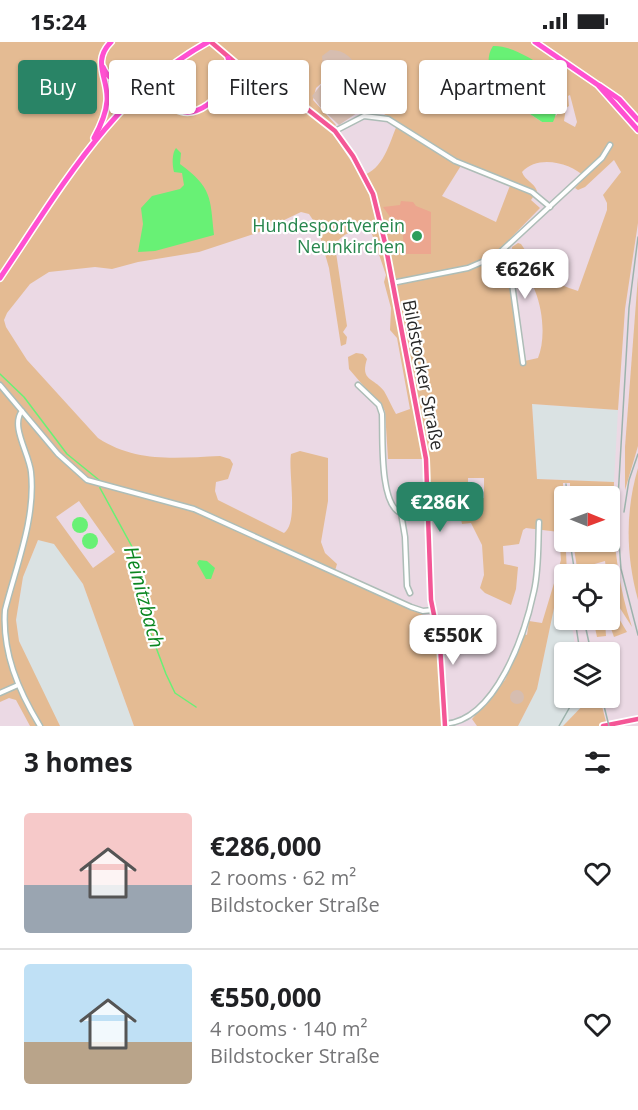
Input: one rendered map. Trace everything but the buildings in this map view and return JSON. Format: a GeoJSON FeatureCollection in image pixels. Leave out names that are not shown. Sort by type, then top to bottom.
{"type":"FeatureCollection","features":[{"type":"Feature","properties":{"kind":"highway"},"geometry":{"type":"LineString","coordinates":[[92,146],[107,100],[101,74],[101,58],[111,42]]}},
{"type":"Feature","properties":{"kind":"highway"},"geometry":{"type":"LineString","coordinates":[[181,60],[209,42]]}},
{"type":"Feature","properties":{"kind":"highway"},"geometry":{"type":"LineString","coordinates":[[535,42],[612,93],[638,120]]}},
{"type":"Feature","properties":{"kind":"highway"},"geometry":{"type":"LineString","coordinates":[[101,58],[109,75]]}},
{"type":"Feature","properties":{"kind":"highway"},"geometry":{"type":"LineString","coordinates":[[598,85],[638,129]]}},
{"type":"Feature","properties":{"kind":"highway"},"geometry":{"type":"LineString","coordinates":[[0,278],[92,146],[119,114]]}},
{"type":"Feature","properties":{"kind":"main road"},"geometry":{"type":"LineString","coordinates":[[209,42],[228,58]]}},
{"type":"Feature","properties":{"kind":"main road","name":"Bildstocker Straße"},"geometry":{"type":"LineString","coordinates":[[309,111],[335,131],[353,156],[373,194],[423,445],[433,610],[439,632],[445,725]]}},
{"type":"Feature","properties":{"kind":"main road"},"geometry":{"type":"LineString","coordinates":[[603,726],[638,719]]}},
{"type":"Feature","properties":{"kind":"street"},"geometry":{"type":"LineString","coordinates":[[335,131],[364,116],[388,119],[455,162],[532,192],[550,207]]}},
{"type":"Feature","properties":{"kind":"street"},"geometry":{"type":"LineString","coordinates":[[392,283],[475,266],[503,251],[602,158],[610,145]]}},
{"type":"Feature","properties":{"kind":"street"},"geometry":{"type":"LineString","coordinates":[[503,251],[509,262],[523,363]]}},
{"type":"Feature","properties":{"kind":"street"},"geometry":{"type":"LineString","coordinates":[[0,385],[58,454],[87,480],[194,509],[417,609],[433,610]]}},
{"type":"Feature","properties":{"kind":"street"},"geometry":{"type":"LineString","coordinates":[[358,385],[381,410],[388,495],[394,509],[401,513],[428,510]]}},
{"type":"Feature","properties":{"kind":"street"},"geometry":{"type":"LineString","coordinates":[[22,411],[16,420],[16,426],[28,452],[31,503],[5,610],[5,645],[18,685],[40,726]]}},
{"type":"Feature","properties":{"kind":"street"},"geometry":{"type":"LineString","coordinates":[[401,513],[405,537],[407,586],[410,593]]}},
{"type":"Feature","properties":{"kind":"street"},"geometry":{"type":"LineString","coordinates":[[445,725],[459,722],[472,714],[504,676],[534,593],[539,522]]}},
{"type":"Feature","properties":{"kind":"street"},"geometry":{"type":"LineString","coordinates":[[0,693],[18,685]]}},
{"type":"Feature","properties":{"kind":"shaded area"},"geometry":{"type":"Polygon","coordinates":[[[0,42],[638,42],[638,223],[625,309],[618,410],[532,404],[537,479],[614,482],[614,486],[570,486],[570,483],[563,483],[563,486],[554,486],[554,531],[526,528],[523,530],[519,544],[503,546],[504,564],[518,567],[516,589],[511,605],[485,593],[480,588],[484,575],[482,545],[471,523],[462,524],[456,495],[424,497],[422,459],[388,459],[385,411],[349,369],[348,357],[356,353],[363,354],[367,359],[366,375],[384,391],[396,414],[410,409],[397,338],[390,330],[391,308],[384,282],[386,275],[372,234],[368,231],[357,230],[346,234],[335,246],[347,326],[343,332],[347,337],[346,344],[341,346],[329,268],[317,226],[309,214],[301,212],[257,233],[199,252],[138,262],[112,269],[95,267],[49,272],[30,284],[4,320],[27,360],[98,438],[127,452],[142,455],[172,458],[220,456],[230,459],[233,464],[228,479],[216,482],[215,491],[218,500],[284,533],[291,519],[292,508],[291,454],[300,451],[328,458],[328,501],[321,542],[325,553],[337,564],[334,574],[432,619],[439,660],[443,726],[134,726],[83,584],[54,544],[38,540],[23,577],[16,620],[19,641],[60,726],[30,726],[16,700],[9,698],[0,702],[0,42]],[[321,60],[321,84],[316,88],[313,100],[321,109],[321,114],[326,114],[336,125],[331,131],[361,176],[369,173],[385,155],[398,123],[384,114],[407,114],[407,60],[321,60]],[[614,160],[585,187],[578,190],[575,188],[585,177],[563,165],[537,163],[522,172],[536,188],[537,191],[531,200],[540,208],[498,251],[507,262],[520,362],[538,358],[543,334],[536,292],[530,280],[513,262],[512,247],[518,243],[521,244],[533,262],[551,279],[578,291],[607,210],[607,203],[603,195],[621,172],[614,160]],[[462,164],[442,196],[496,222],[511,183],[462,164]],[[468,478],[468,498],[484,498],[484,478],[468,478]],[[79,501],[56,517],[93,568],[115,552],[79,501]]]}},
{"type":"Feature","properties":{"kind":"shaded area"},"geometry":{"type":"Polygon","coordinates":[[[493,46],[500,46],[533,60],[489,60],[493,46]]]}},
{"type":"Feature","properties":{"kind":"shaded area"},"geometry":{"type":"Polygon","coordinates":[[[330,50],[340,51],[352,60],[322,60],[322,56],[330,50]]]}},
{"type":"Feature","properties":{"kind":"shaded area"},"geometry":{"type":"Polygon","coordinates":[[[321,85],[321,108],[312,96],[321,85]]]}},
{"type":"Feature","properties":{"kind":"shaded area"},"geometry":{"type":"Polygon","coordinates":[[[327,114],[356,114],[339,125],[327,114]]]}},
{"type":"Feature","properties":{"kind":"shaded area"},"geometry":{"type":"Polygon","coordinates":[[[530,114],[555,114],[553,122],[542,122],[530,114]]]}},
{"type":"Feature","properties":{"kind":"shaded area"},"geometry":{"type":"Polygon","coordinates":[[[176,148],[181,153],[180,164],[198,180],[208,194],[214,235],[155,251],[138,252],[143,224],[141,208],[152,196],[180,189],[184,185],[182,173],[174,172],[173,159],[176,148]]]}},
{"type":"Feature","properties":{"kind":"shaded area","name":"Hundesportverein Neunkirchen"},"geometry":{"type":"Polygon","coordinates":[[[401,201],[413,202],[416,206],[431,212],[431,254],[405,254],[402,220],[391,218],[383,207],[400,205],[401,201]]]}},
{"type":"Feature","properties":{"kind":"shaded area"},"geometry":{"type":"Polygon","coordinates":[[[638,276],[638,446],[625,490],[625,447],[638,276]]]}},
{"type":"Feature","properties":{"kind":"shaded area"},"geometry":{"type":"Polygon","coordinates":[[[532,404],[618,410],[614,482],[537,479],[532,404]]]}},
{"type":"Feature","properties":{"kind":"shaded area"},"geometry":{"type":"Polygon","coordinates":[[[638,468],[638,600],[629,550],[629,518],[638,468]]]}},
{"type":"Feature","properties":{"kind":"shaded area"},"geometry":{"type":"Polygon","coordinates":[[[80,517],[86,519],[88,525],[86,531],[80,533],[74,531],[72,525],[74,519],[80,517]]]}},
{"type":"Feature","properties":{"kind":"shaded area"},"geometry":{"type":"Polygon","coordinates":[[[90,533],[96,535],[98,541],[96,547],[90,549],[84,547],[82,541],[84,535],[90,533]]]}},
{"type":"Feature","properties":{"kind":"shaded area"},"geometry":{"type":"Polygon","coordinates":[[[38,540],[54,543],[83,584],[134,726],[60,726],[19,641],[16,620],[23,577],[38,540]]]}},
{"type":"Feature","properties":{"kind":"shaded area"},"geometry":{"type":"Polygon","coordinates":[[[560,552],[566,552],[567,564],[560,564],[560,552]]]}},
{"type":"Feature","properties":{"kind":"shaded area"},"geometry":{"type":"Polygon","coordinates":[[[575,552],[616,552],[618,564],[605,564],[605,561],[594,564],[576,564],[575,552]]]}},
{"type":"Feature","properties":{"kind":"shaded area"},"geometry":{"type":"Polygon","coordinates":[[[199,560],[207,561],[215,568],[211,579],[206,579],[197,563],[199,560]]]}},
{"type":"Feature","properties":{"kind":"shaded area"},"geometry":{"type":"Polygon","coordinates":[[[620,579],[622,591],[632,627],[620,608],[620,579]]]}},
{"type":"Feature","properties":{"kind":"shaded area"},"geometry":{"type":"Polygon","coordinates":[[[554,583],[554,608],[537,689],[518,726],[477,726],[472,719],[505,680],[524,634],[527,635],[529,621],[542,623],[554,583]]]}},
{"type":"Feature","properties":{"kind":"shaded area"},"geometry":{"type":"Polygon","coordinates":[[[554,608],[554,630],[573,630],[575,642],[554,642],[554,708],[580,708],[563,726],[518,726],[537,689],[554,608]]]}},
{"type":"Feature","properties":{"kind":"shaded area"},"geometry":{"type":"Polygon","coordinates":[[[620,620],[627,632],[614,637],[612,630],[620,630],[620,620]]]}},
{"type":"Feature","properties":{"kind":"shaded area"},"geometry":{"type":"Polygon","coordinates":[[[596,630],[606,630],[606,636],[597,637],[596,630]]]}},
{"type":"Feature","properties":{"kind":"shaded area"},"geometry":{"type":"Polygon","coordinates":[[[517,690],[522,692],[524,697],[522,702],[517,704],[512,702],[510,697],[512,692],[517,690]]]}},
{"type":"Feature","properties":{"kind":"shaded area"},"geometry":{"type":"Polygon","coordinates":[[[580,708],[602,708],[607,726],[563,726],[580,708]]]}},
{"type":"Feature","properties":{"kind":"waterway","name":"Heinitzbach"},"geometry":{"type":"LineString","coordinates":[[0,374],[24,397],[67,454],[99,480],[100,488],[136,554],[151,634],[166,674],[175,693],[196,707]]}},
{"type":"Feature","properties":{"kind":"railway"},"geometry":{"type":"LineString","coordinates":[[638,237],[629,308],[617,515],[621,569],[638,635]]}},
{"type":"Feature","properties":{"kind":"railway"},"geometry":{"type":"LineString","coordinates":[[624,512],[629,480],[638,454]]}},
{"type":"Feature","properties":{"kind":"railway"},"geometry":{"type":"LineString","coordinates":[[572,552],[573,564]]}},
{"type":"Feature","properties":{"kind":"railway"},"geometry":{"type":"LineString","coordinates":[[577,630],[578,642]]}},
{"type":"Feature","properties":{"kind":"railway"},"geometry":{"type":"LineString","coordinates":[[586,630],[589,642]]}},
{"type":"Feature","properties":{"kind":"railway"},"geometry":{"type":"LineString","coordinates":[[559,726],[569,708]]}},
{"type":"Feature","properties":{"kind":"railway"},"geometry":{"type":"LineString","coordinates":[[604,708],[609,726]]}},
{"type":"Feature","properties":{"kind":"place","name":"Hundesportverein Neunkirchen"},"geometry":{"type":"Point","coordinates":[417,236]}}]}
